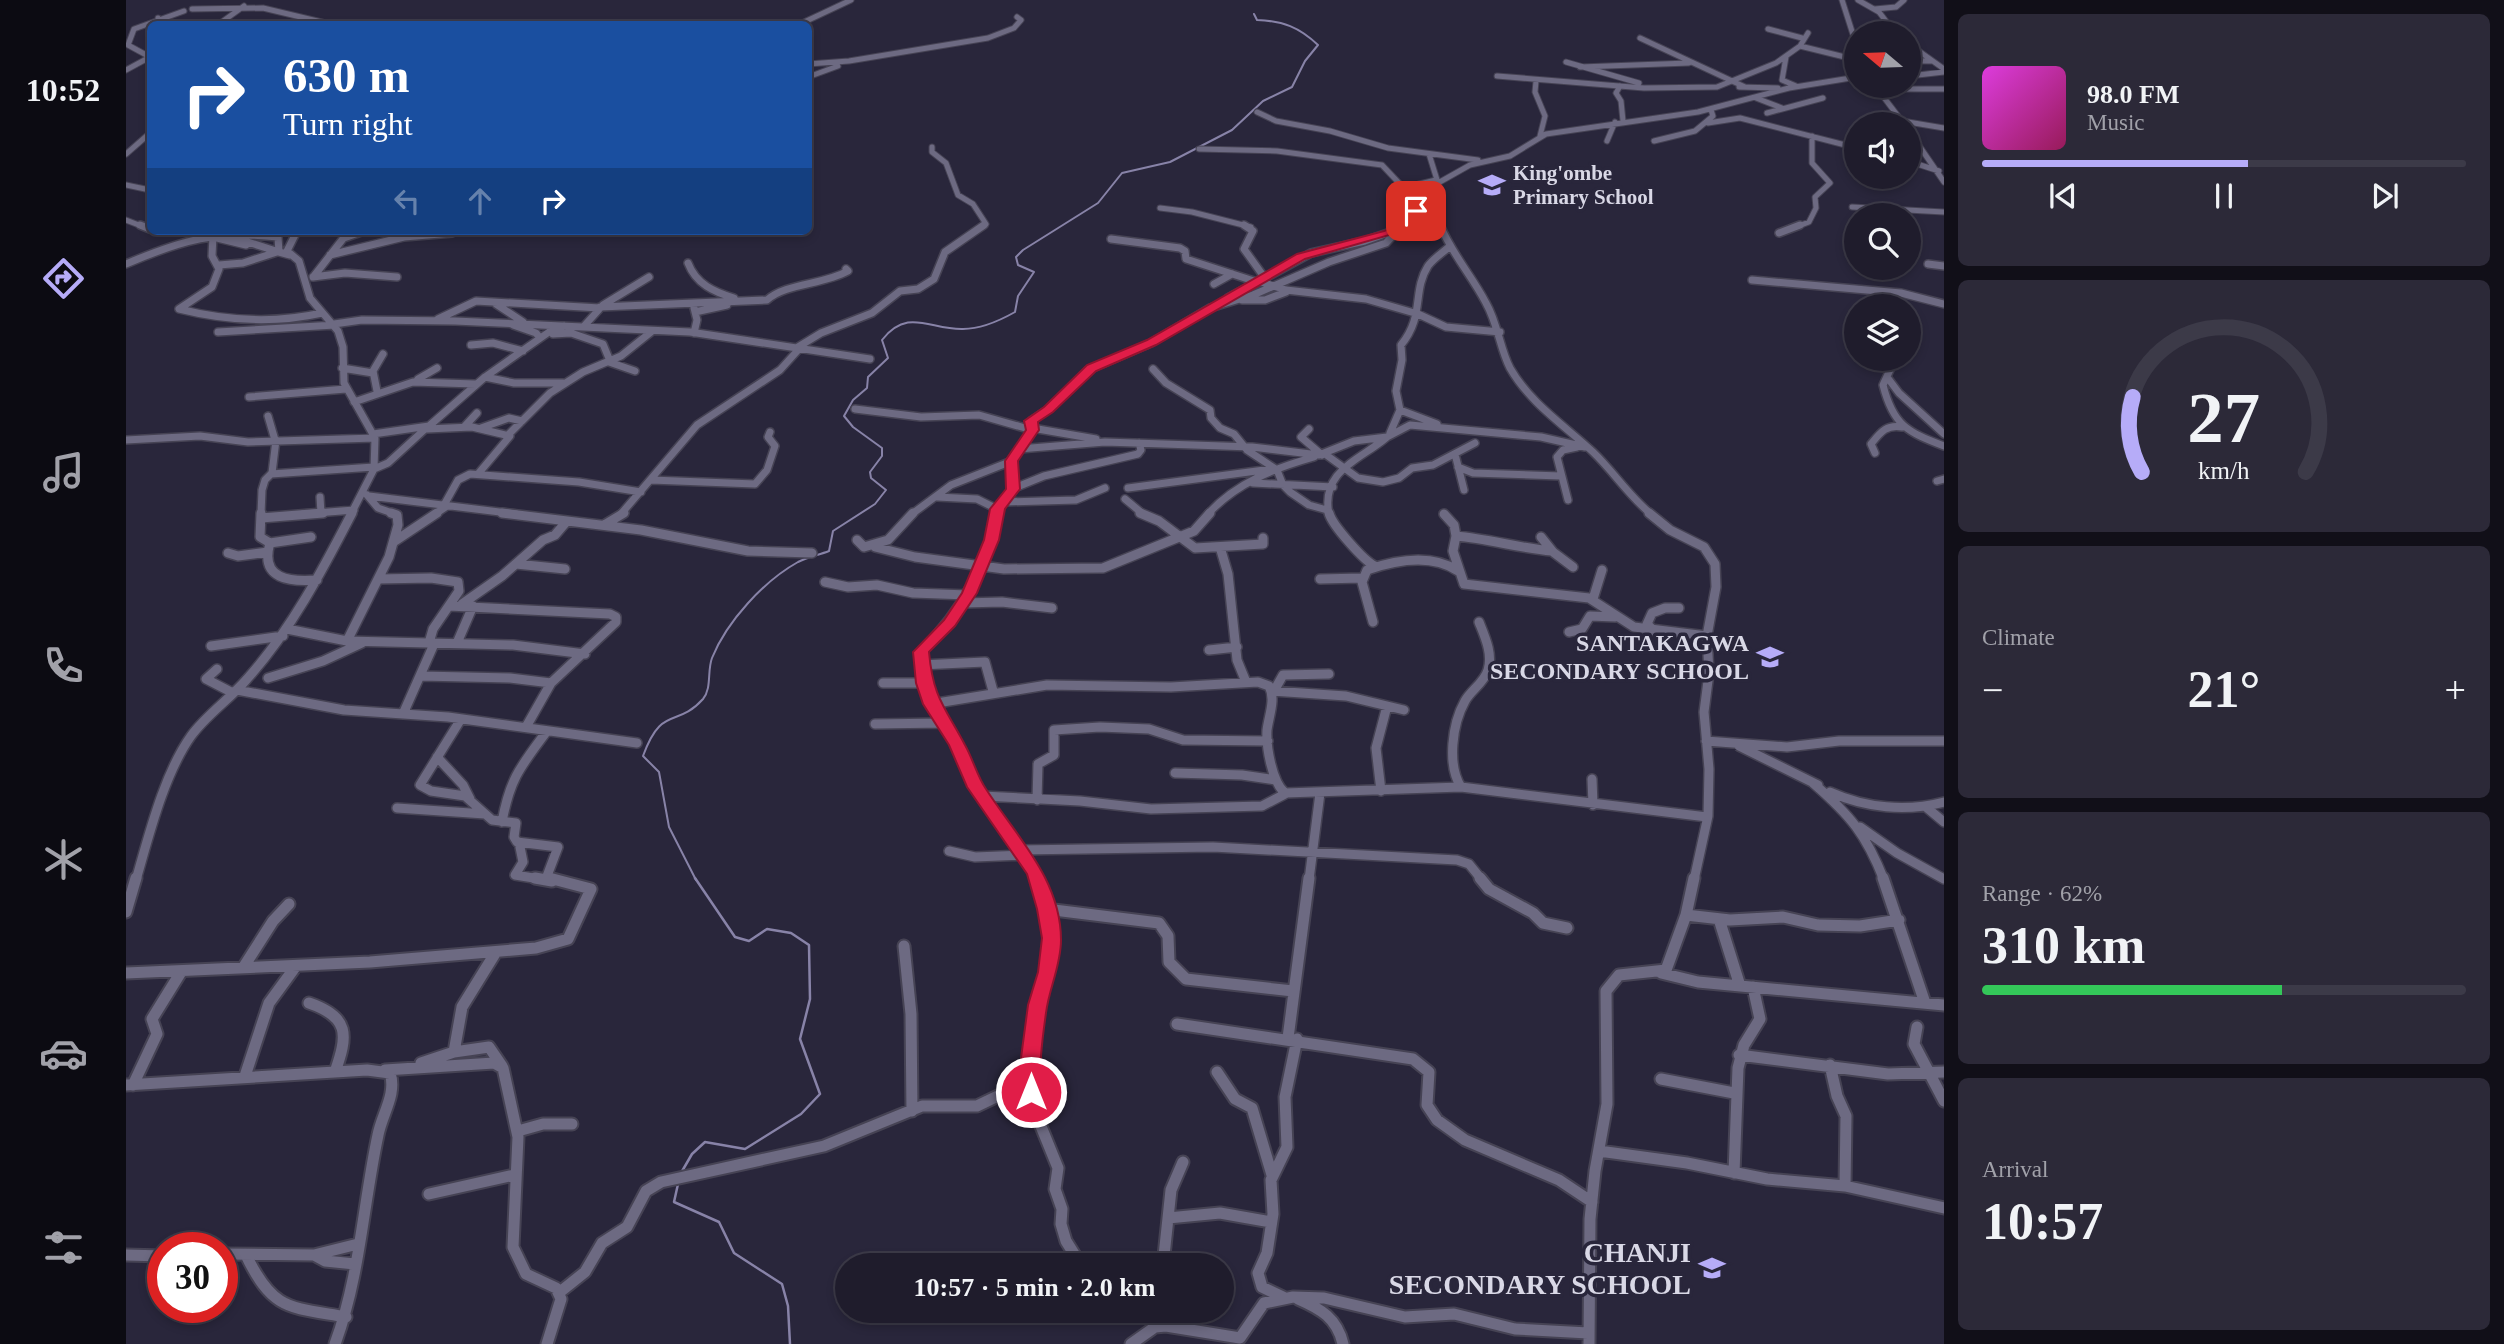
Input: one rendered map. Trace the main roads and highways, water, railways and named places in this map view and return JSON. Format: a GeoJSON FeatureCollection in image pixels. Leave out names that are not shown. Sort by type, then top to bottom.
{"type":"FeatureCollection","features":[{"type":"Feature","properties":{"kind":"waterway"},"geometry":{"type":"LineString","coordinates":[[696,880],[669,827],[659,772],[643,756],[650,740],[663,723],[693,708],[706,695],[712,658],[727,630],[748,603],[785,570],[802,560],[829,551],[833,531],[875,504],[886,490],[871,478],[870,472],[882,456],[882,448],[853,427],[844,416],[853,400],[867,388],[868,377],[888,358],[882,340],[901,324],[910,322],[970,329],[990,324],[1015,312],[1018,296],[1034,272],[1018,265],[1016,257],[1023,250],[1098,203],[1122,173],[1170,162],[1232,130],[1263,101],[1292,87],[1305,61],[1318,45],[1297,29],[1257,20],[1254,14]]}},
{"type":"Feature","properties":{"kind":"waterway"},"geometry":{"type":"LineString","coordinates":[[681,1173],[692,1154],[705,1142],[745,1149],[801,1114],[820,1094],[800,1039],[810,999],[809,945],[791,933],[767,929],[749,941],[735,937],[695,878]]}},
{"type":"Feature","properties":{"kind":"waterway"},"geometry":{"type":"LineString","coordinates":[[678,1184],[674,1202],[719,1222],[734,1253],[782,1284],[788,1306],[790,1344]]}},
{"type":"Feature","properties":{"kind":"place","name":"King'ombe Primary School"},"geometry":{"type":"Point","coordinates":[1492,185]}},
{"type":"Feature","properties":{"kind":"place","name":"SANTAKAGWA SECONDARY SCHOOL"},"geometry":{"type":"Point","coordinates":[1770,657]}},
{"type":"Feature","properties":{"kind":"place","name":"CHANJI SECONDARY SCHOOL"},"geometry":{"type":"Point","coordinates":[1712,1268]}}]}
